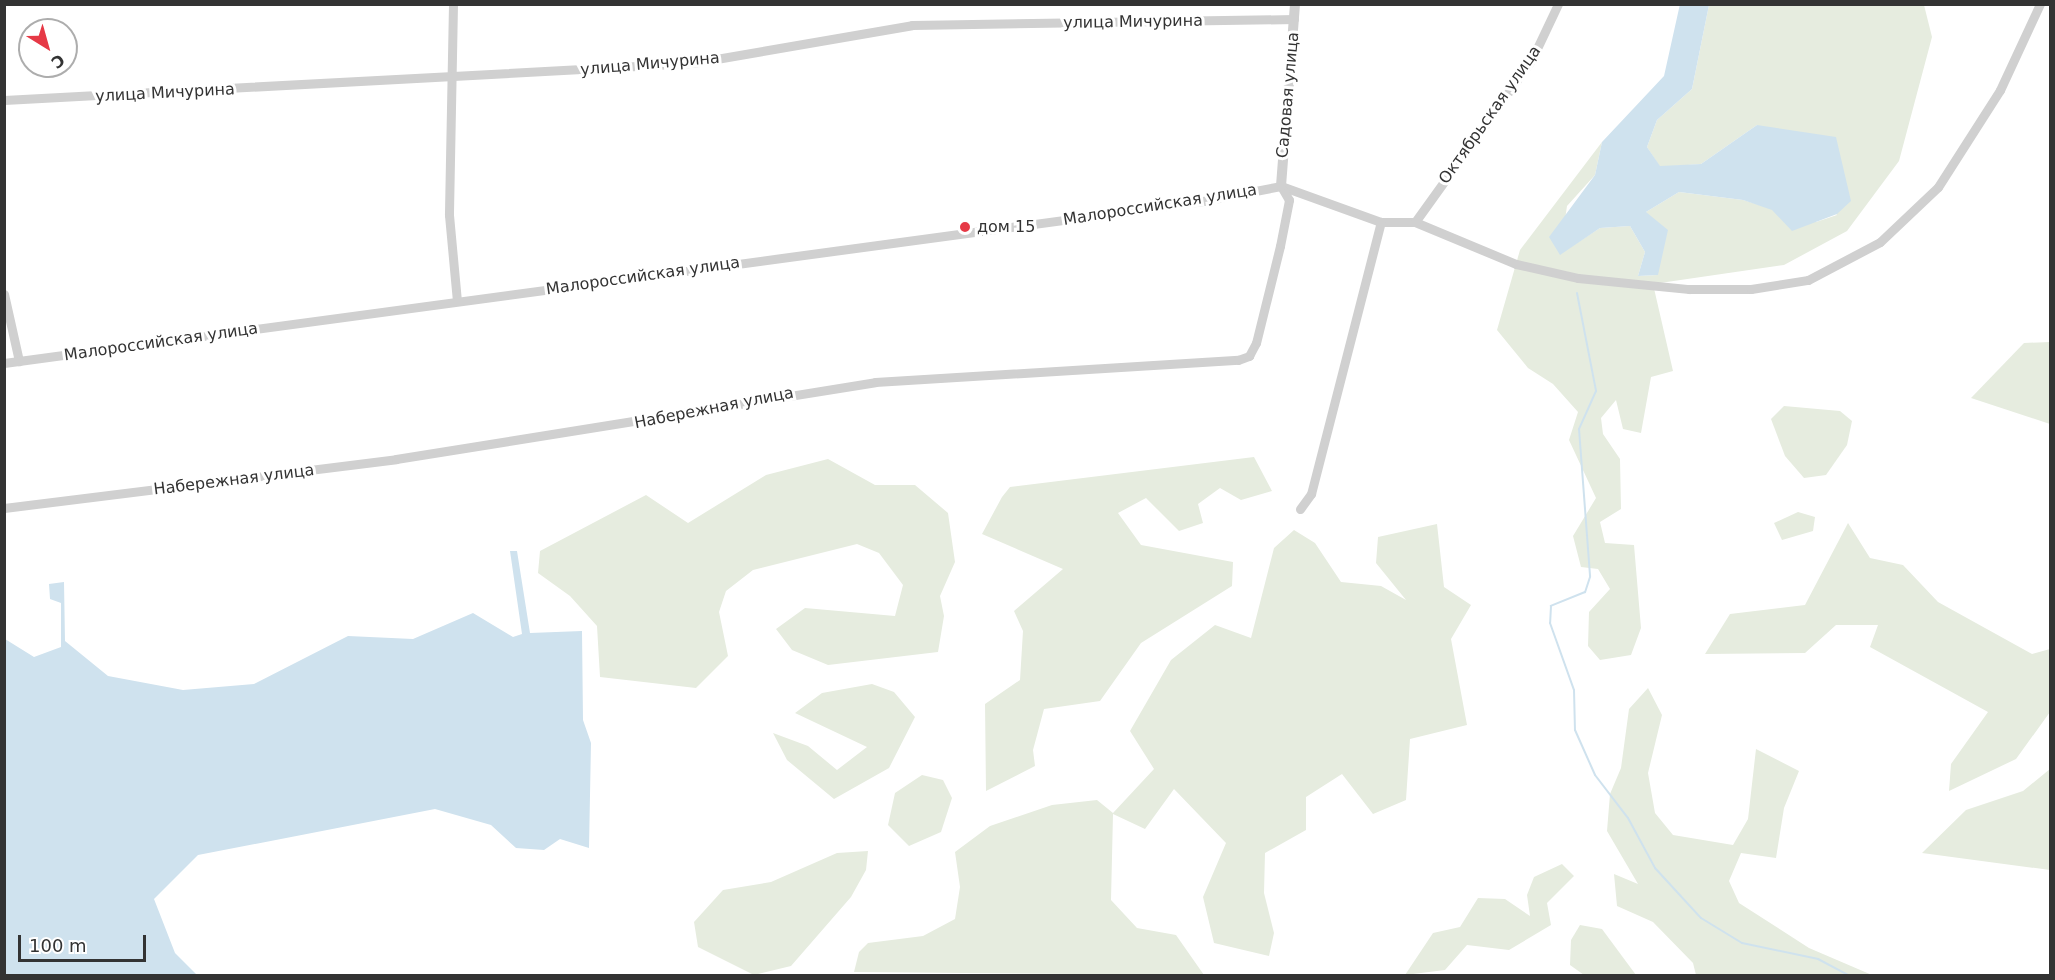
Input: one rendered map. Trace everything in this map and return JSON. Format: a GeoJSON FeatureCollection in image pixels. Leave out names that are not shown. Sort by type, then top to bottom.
{"type":"FeatureCollection","features":[{"type":"Feature","properties":{"kind":"street"},"geometry":{"type":"LineString","coordinates":[[453,4],[449,215],[457,301]]}},
{"type":"Feature","properties":{"kind":"street","name":"Садовая улица"},"geometry":{"type":"LineString","coordinates":[[1281,186],[1295,4]]}},
{"type":"Feature","properties":{"kind":"street","name":"Октябрьская улица"},"geometry":{"type":"LineString","coordinates":[[1415,222],[1532,59],[1558,4]]}},
{"type":"Feature","properties":{"kind":"street"},"geometry":{"type":"LineString","coordinates":[[1281,186],[1381,222],[1415,222],[1516,264],[1578,278],[1689,289],[1751,289],[1808,280],[1880,242],[1938,187],[2000,90],[2040,4]]}},
{"type":"Feature","properties":{"kind":"street","name":"улица Мичурина"},"geometry":{"type":"LineString","coordinates":[[4,100],[451,79],[693,63],[912,25],[1294,19]]}},
{"type":"Feature","properties":{"kind":"street","name":"Малороссийская улица"},"geometry":{"type":"LineString","coordinates":[[4,363],[1203,201],[1281,186]]}},
{"type":"Feature","properties":{"kind":"street","name":"Набережная улица"},"geometry":{"type":"LineString","coordinates":[[4,508],[396,459],[875,382],[1238,360],[1249,356],[1256,344],[1289,200],[1281,186]]}},
{"type":"Feature","properties":{"kind":"street"},"geometry":{"type":"LineString","coordinates":[[1300,509],[1311,494],[1381,222]]}},
{"type":"Feature","properties":{"kind":"street"},"geometry":{"type":"LineString","coordinates":[[4,294],[19,361]]}},
{"type":"Feature","properties":{"kind":"shaded area"},"geometry":{"type":"Polygon","coordinates":[[[1709,5],[1924,5],[1932,37],[1899,161],[1847,231],[1784,265],[1653,284],[1673,371],[1651,377],[1641,433],[1623,429],[1616,400],[1601,418],[1603,434],[1620,459],[1621,509],[1600,522],[1605,543],[1634,545],[1641,628],[1631,655],[1600,660],[1588,646],[1589,612],[1610,589],[1598,569],[1581,567],[1573,536],[1596,498],[1569,440],[1578,412],[1553,384],[1528,368],[1497,330],[1520,250],[1602,142],[1595,175],[1567,206],[1560,254],[1600,228],[1630,226],[1645,252],[1638,276],[1658,275],[1646,212],[1679,192],[1743,200],[1816,222],[1837,215],[1757,125],[1701,164],[1660,167],[1647,147],[1657,120],[1692,89],[1709,5]]]}},
{"type":"Feature","properties":{"kind":"shaded area"},"geometry":{"type":"Polygon","coordinates":[[[2050,342],[2050,424],[1971,398],[2024,343],[2050,342]]]}},
{"type":"Feature","properties":{"kind":"shaded area"},"geometry":{"type":"Polygon","coordinates":[[[1784,406],[1840,411],[1852,421],[1847,445],[1826,475],[1804,478],[1785,456],[1771,419],[1784,406]]]}},
{"type":"Feature","properties":{"kind":"shaded area"},"geometry":{"type":"Polygon","coordinates":[[[1254,457],[1272,491],[1241,500],[1220,488],[1198,504],[1203,523],[1179,531],[1146,498],[1118,513],[1141,545],[1233,562],[1232,586],[1141,643],[1100,701],[1044,709],[1033,750],[1035,766],[986,791],[985,704],[1020,680],[1023,631],[1014,611],[1063,569],[982,534],[1010,487],[1254,457]]]}},
{"type":"Feature","properties":{"kind":"shaded area"},"geometry":{"type":"Polygon","coordinates":[[[828,459],[875,485],[915,485],[948,513],[955,562],[940,596],[944,616],[938,652],[828,665],[792,650],[776,629],[805,608],[895,616],[903,585],[879,553],[857,544],[753,570],[726,591],[719,612],[728,656],[696,688],[600,677],[597,626],[570,596],[538,573],[540,551],[646,495],[688,523],[766,475],[828,459]]]}},
{"type":"Feature","properties":{"kind":"shaded area"},"geometry":{"type":"Polygon","coordinates":[[[1798,512],[1815,517],[1813,531],[1782,540],[1774,523],[1798,512]]]}},
{"type":"Feature","properties":{"kind":"shaded area"},"geometry":{"type":"Polygon","coordinates":[[[1848,523],[1870,558],[1903,565],[1938,602],[2032,654],[2050,649],[2050,712],[2016,759],[1949,791],[1951,764],[1988,712],[1870,647],[1878,625],[1836,625],[1805,653],[1705,654],[1730,614],[1805,605],[1848,523]]]}},
{"type":"Feature","properties":{"kind":"shaded area"},"geometry":{"type":"Polygon","coordinates":[[[1437,524],[1444,587],[1471,605],[1451,639],[1467,725],[1410,739],[1406,800],[1373,814],[1342,774],[1306,797],[1306,830],[1265,853],[1264,893],[1274,933],[1269,956],[1214,943],[1203,897],[1226,843],[1174,789],[1145,829],[1113,814],[1111,900],[1137,928],[1176,935],[1204,975],[854,972],[859,952],[868,943],[923,936],[955,919],[960,887],[955,852],[990,826],[1052,805],[1097,800],[1113,813],[1154,769],[1130,731],[1171,660],[1215,625],[1251,638],[1274,548],[1294,530],[1315,543],[1341,582],[1381,586],[1406,600],[1376,563],[1378,537],[1437,524]]]}},
{"type":"Feature","properties":{"kind":"shaded area"},"geometry":{"type":"Polygon","coordinates":[[[872,684],[894,692],[915,717],[889,768],[834,799],[787,760],[773,733],[808,746],[837,770],[867,747],[795,713],[822,693],[872,684]]]}},
{"type":"Feature","properties":{"kind":"shaded area"},"geometry":{"type":"Polygon","coordinates":[[[1648,688],[1662,715],[1648,773],[1655,813],[1673,835],[1733,845],[1748,819],[1756,749],[1799,771],[1784,808],[1776,858],[1741,853],[1729,881],[1739,903],[1809,948],[1872,975],[1696,975],[1693,963],[1653,922],[1617,906],[1614,874],[1638,884],[1607,831],[1610,794],[1621,768],[1629,709],[1648,688]]]}},
{"type":"Feature","properties":{"kind":"shaded area"},"geometry":{"type":"Polygon","coordinates":[[[2050,769],[2050,870],[1922,853],[1966,810],[2023,791],[2050,769]]]}},
{"type":"Feature","properties":{"kind":"shaded area"},"geometry":{"type":"Polygon","coordinates":[[[922,775],[943,780],[952,798],[941,832],[909,846],[888,825],[895,793],[922,775]]]}},
{"type":"Feature","properties":{"kind":"shaded area"},"geometry":{"type":"Polygon","coordinates":[[[868,851],[866,870],[851,897],[791,966],[754,975],[698,947],[694,922],[723,890],[771,882],[837,853],[868,851]]]}},
{"type":"Feature","properties":{"kind":"shaded area"},"geometry":{"type":"Polygon","coordinates":[[[1562,864],[1574,876],[1547,903],[1551,925],[1509,950],[1467,945],[1445,970],[1405,975],[1433,933],[1460,927],[1478,898],[1505,899],[1530,916],[1527,895],[1534,877],[1562,864]]]}},
{"type":"Feature","properties":{"kind":"shaded area"},"geometry":{"type":"Polygon","coordinates":[[[1580,925],[1602,929],[1636,975],[1584,975],[1570,965],[1571,940],[1580,925]]]}},
{"type":"Feature","properties":{"kind":"water"},"geometry":{"type":"Polygon","coordinates":[[[1680,4],[1709,5],[1692,89],[1657,120],[1647,147],[1660,166],[1701,164],[1757,125],[1836,137],[1851,201],[1837,214],[1792,231],[1772,210],[1743,200],[1679,192],[1646,212],[1668,230],[1658,275],[1638,276],[1645,252],[1630,226],[1600,228],[1560,255],[1549,237],[1595,175],[1602,142],[1664,76],[1680,4]]]}},
{"type":"Feature","properties":{"kind":"water"},"geometry":{"type":"Polygon","coordinates":[[[510,551],[517,551],[530,633],[582,631],[583,720],[591,743],[589,848],[560,839],[544,850],[516,848],[491,825],[435,809],[198,855],[154,899],[175,953],[197,975],[5,975],[5,639],[34,657],[61,647],[61,603],[50,599],[49,584],[64,582],[65,641],[108,676],[183,690],[254,684],[348,636],[413,639],[473,613],[513,637],[522,634],[510,551]]]}},
{"type":"Feature","properties":{"kind":"waterway"},"geometry":{"type":"LineString","coordinates":[[1577,293],[1596,391],[1579,429],[1590,577],[1585,592],[1551,606],[1550,623],[1574,690],[1575,730],[1595,775],[1628,818],[1655,868],[1701,918],[1742,943],[1818,959],[1850,976]]}},
{"type":"Feature","properties":{"kind":"place","name":"дом 15"},"geometry":{"type":"Point","coordinates":[965,227]}}]}
